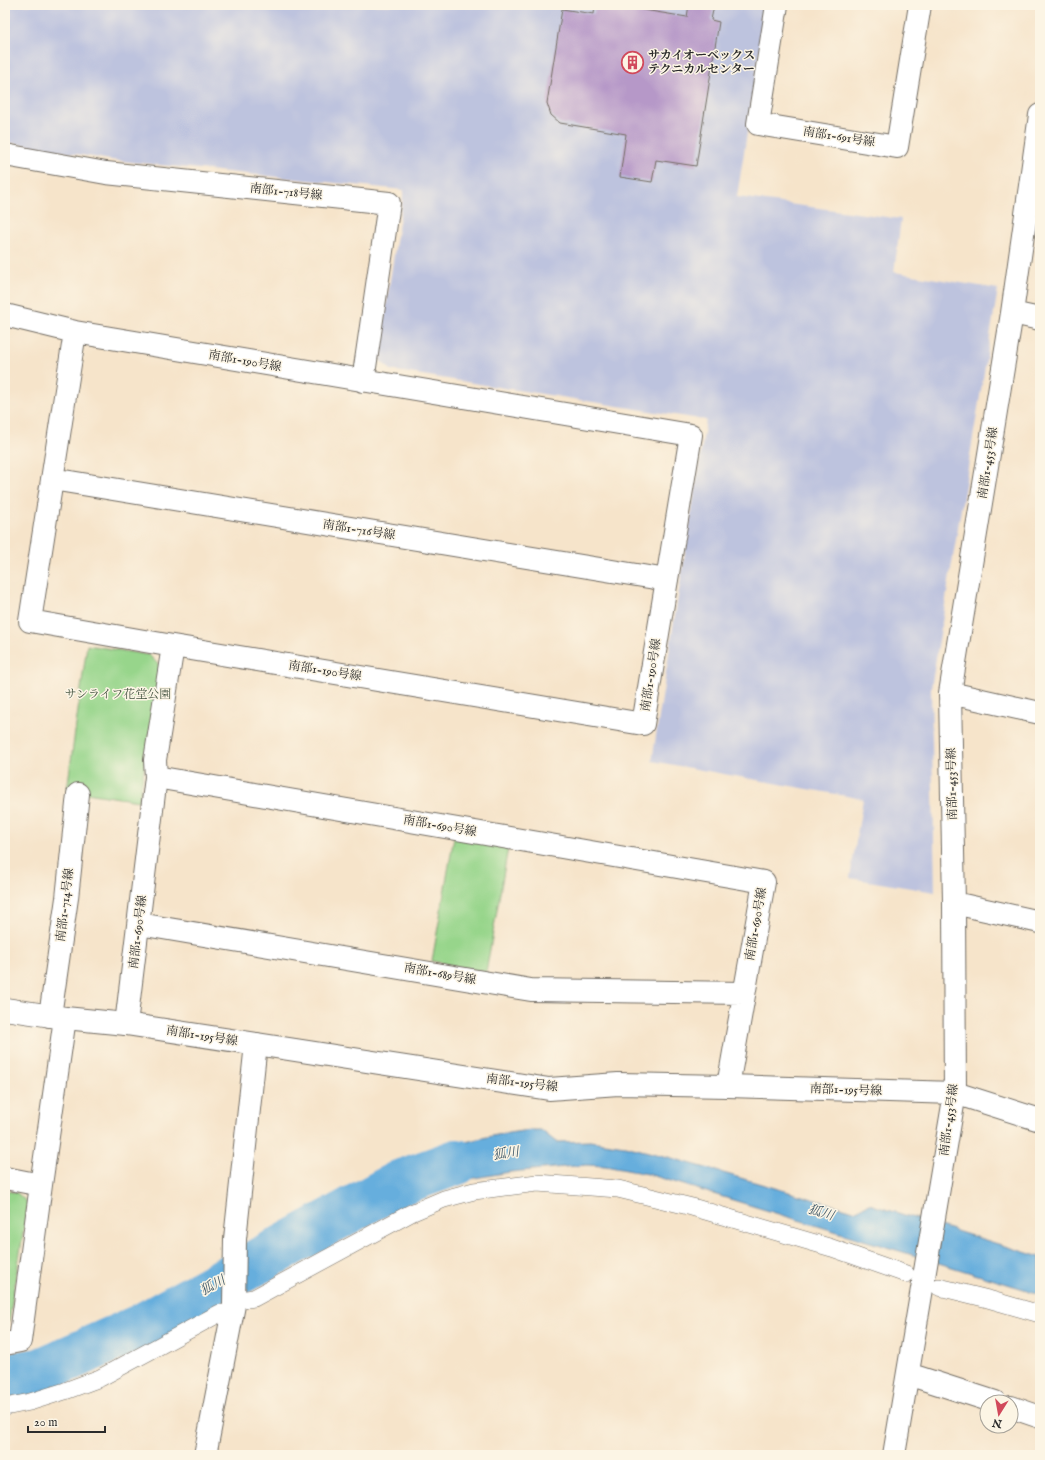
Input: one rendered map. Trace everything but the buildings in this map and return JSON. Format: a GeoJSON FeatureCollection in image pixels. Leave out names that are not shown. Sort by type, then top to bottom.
{"type":"FeatureCollection","features":[{"type":"Feature","properties":{"kind":"street","name":"南部1-691号線"},"geometry":{"type":"LineString","coordinates":[[776,5],[758,124],[897,147],[920,5]]}},
{"type":"Feature","properties":{"kind":"street","name":"南部1-453号線"},"geometry":{"type":"LineString","coordinates":[[894,1455],[936,1209],[954,1093],[954,903],[950,693],[1012,313],[1040,115]]}},
{"type":"Feature","properties":{"kind":"street","name":"南部1-718号線"},"geometry":{"type":"LineString","coordinates":[[5,155],[106,173],[389,203],[363,381]]}},
{"type":"Feature","properties":{"kind":"street"},"geometry":{"type":"LineString","coordinates":[[1012,313],[1040,319]]}},
{"type":"Feature","properties":{"kind":"street","name":"南部1-190号線"},"geometry":{"type":"LineString","coordinates":[[5,315],[75,332],[691,435],[643,724],[30,621],[75,332]]}},
{"type":"Feature","properties":{"kind":"street","name":"南部1-716号線"},"geometry":{"type":"LineString","coordinates":[[52,479],[667,580]]}},
{"type":"Feature","properties":{"kind":"street"},"geometry":{"type":"LineString","coordinates":[[156,777],[155,760],[173,646]]}},
{"type":"Feature","properties":{"kind":"street"},"geometry":{"type":"LineString","coordinates":[[950,693],[1040,713]]}},
{"type":"Feature","properties":{"kind":"street","name":"南部1-690号線"},"geometry":{"type":"LineString","coordinates":[[126,1024],[156,777],[764,882],[728,1086]]}},
{"type":"Feature","properties":{"kind":"street","name":"南部1-714号線"},"geometry":{"type":"LineString","coordinates":[[5,1344],[20,1341],[41,1185],[78,794]]}},
{"type":"Feature","properties":{"kind":"street"},"geometry":{"type":"LineString","coordinates":[[954,903],[1040,922]]}},
{"type":"Feature","properties":{"kind":"street","name":"南部1-689号線"},"geometry":{"type":"LineString","coordinates":[[139,924],[532,990],[744,994]]}},
{"type":"Feature","properties":{"kind":"street","name":"南部1-195号線"},"geometry":{"type":"LineString","coordinates":[[5,1009],[58,1017],[126,1024],[549,1088],[618,1084],[954,1093],[1040,1120]]}},
{"type":"Feature","properties":{"kind":"street"},"geometry":{"type":"LineString","coordinates":[[204,1455],[234,1304],[235,1244],[256,1044]]}},
{"type":"Feature","properties":{"kind":"street"},"geometry":{"type":"LineString","coordinates":[[5,1178],[41,1185]]}},
{"type":"Feature","properties":{"kind":"street"},"geometry":{"type":"LineString","coordinates":[[5,1407],[30,1402],[100,1378],[234,1304],[254,1298],[411,1213],[444,1199],[474,1191],[537,1183],[618,1189],[692,1207],[817,1244],[923,1279],[1040,1314]]}},
{"type":"Feature","properties":{"kind":"street"},"geometry":{"type":"LineString","coordinates":[[908,1374],[979,1397]]}},
{"type":"Feature","properties":{"kind":"street"},"geometry":{"type":"LineString","coordinates":[[1019,1410],[1040,1417]]}},
{"type":"Feature","properties":{"kind":"shaded area"},"geometry":{"type":"Polygon","coordinates":[[[9,5],[767,5],[737,197],[901,219],[894,272],[998,289],[931,688],[935,892],[850,878],[863,799],[652,761],[706,420],[391,370],[378,359],[404,190],[111,160],[5,142],[5,21],[9,5]]]}},
{"type":"Feature","properties":{"kind":"green space","name":"サンライフ花堂公園"},"geometry":{"type":"Polygon","coordinates":[[[87,645],[149,655],[160,666],[139,801],[67,790],[87,645]]]}},
{"type":"Feature","properties":{"kind":"green space"},"geometry":{"type":"Polygon","coordinates":[[[454,837],[508,848],[486,972],[432,961],[454,837]]]}},
{"type":"Feature","properties":{"kind":"green space"},"geometry":{"type":"Polygon","coordinates":[[[5,1190],[17,1193],[28,1203],[9,1321],[5,1325],[5,1190]]]}},
{"type":"Feature","properties":{"kind":"water"},"geometry":{"type":"Polygon","coordinates":[[[541,1130],[556,1142],[590,1141],[625,1146],[854,1211],[869,1204],[1040,1257],[1040,1294],[648,1174],[605,1166],[586,1165],[510,1172],[451,1182],[429,1189],[408,1200],[391,1174],[429,1155],[452,1146],[491,1136],[541,1130]]]}},
{"type":"Feature","properties":{"kind":"waterway","name":"狐川"},"geometry":{"type":"LineString","coordinates":[[5,1376],[40,1371],[140,1327],[399,1183],[457,1162]]}},
{"type":"Feature","properties":{"kind":"place","name":"サカイオーベックス テクニカルセンター"},"geometry":{"type":"Point","coordinates":[633,62]}}]}
